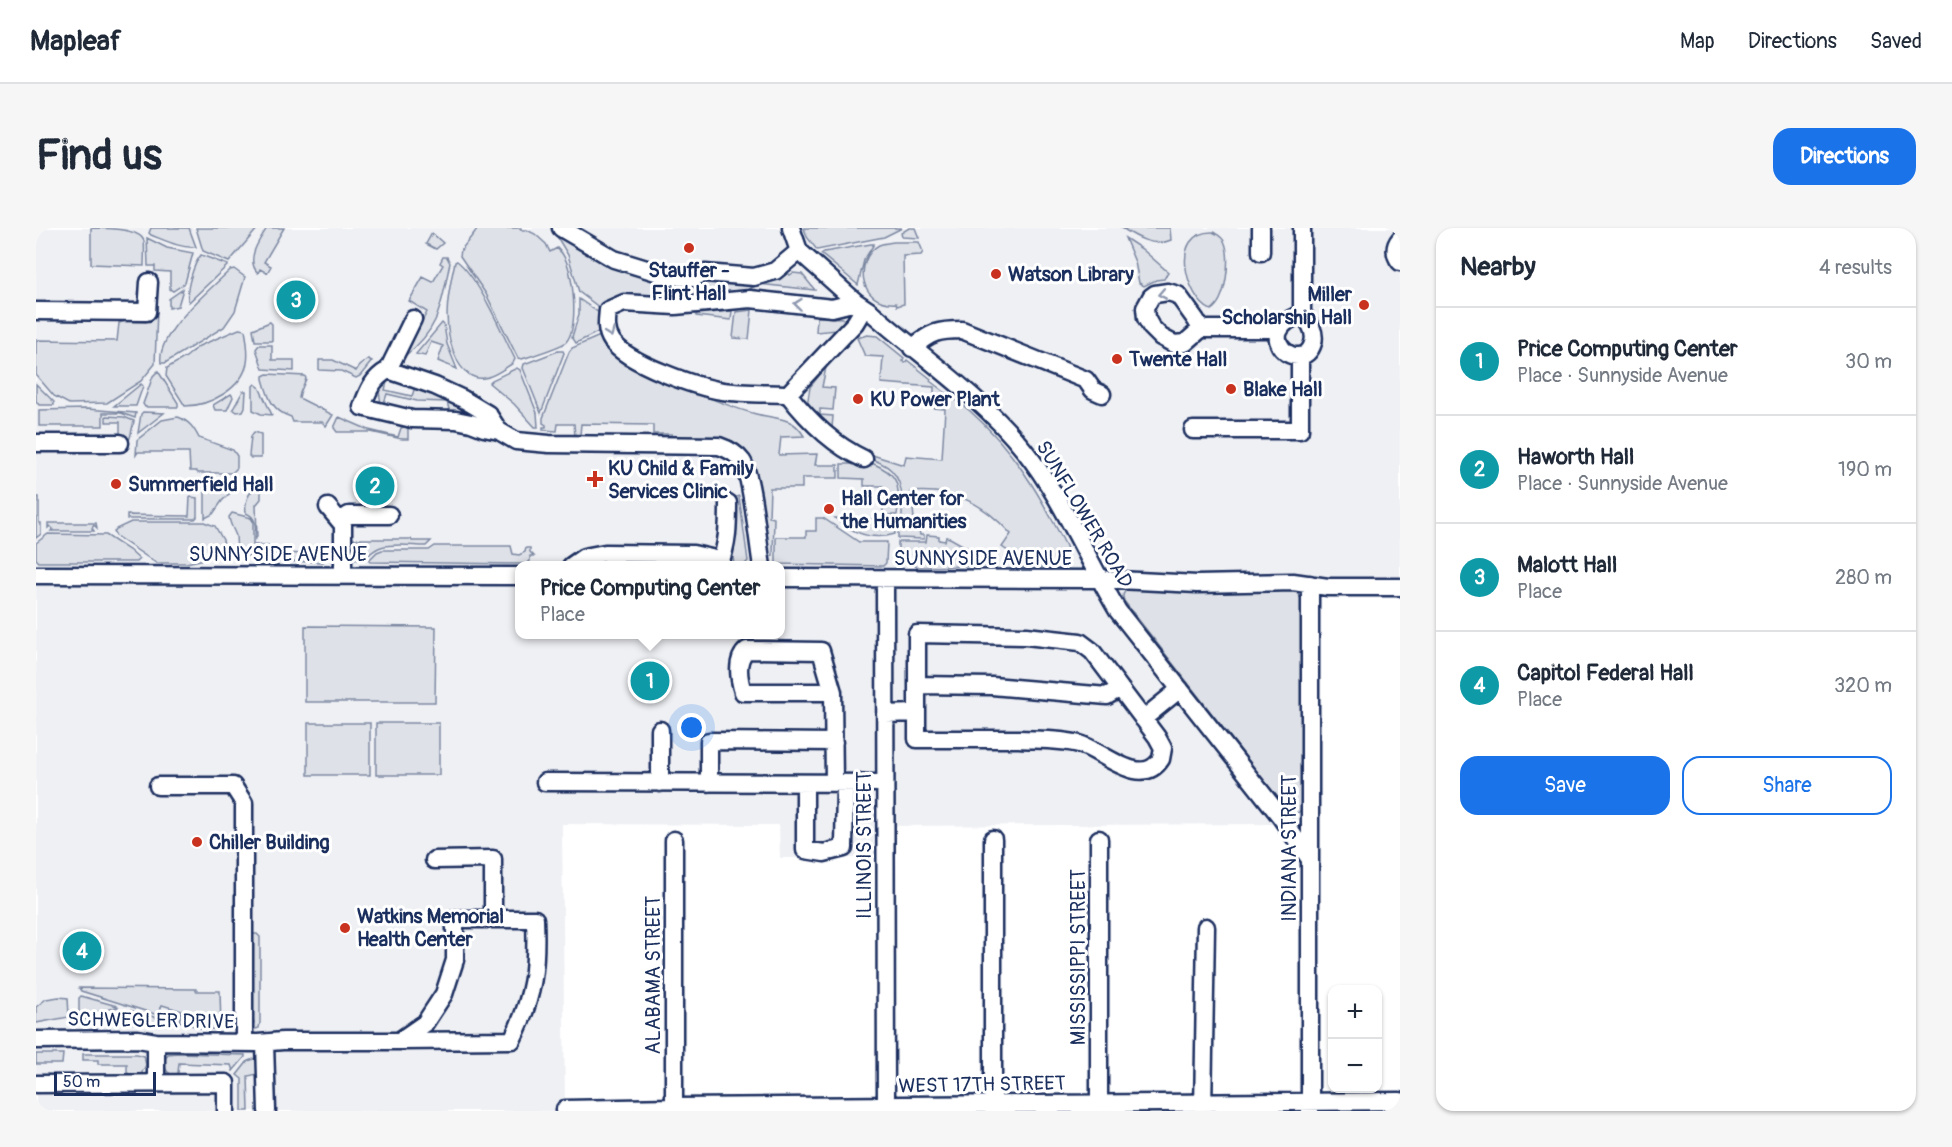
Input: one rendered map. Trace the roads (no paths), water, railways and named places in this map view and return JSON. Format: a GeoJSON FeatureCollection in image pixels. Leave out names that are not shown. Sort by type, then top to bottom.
{"type":"FeatureCollection","features":[{"type":"Feature","properties":{"kind":"street"},"geometry":{"type":"LineString","coordinates":[[561,228],[614,260],[669,276],[692,278],[705,273],[754,278],[775,271],[799,251]]}},
{"type":"Feature","properties":{"kind":"street","name":"SUNFLOWER ROAD"},"geometry":{"type":"LineString","coordinates":[[791,228],[799,251],[860,305],[974,397],[1005,427],[1024,450],[1042,473],[1118,611],[1280,816],[1309,858]]}},
{"type":"Feature","properties":{"kind":"street"},"geometry":{"type":"LineString","coordinates":[[1261,228],[1261,252]]}},
{"type":"Feature","properties":{"kind":"street"},"geometry":{"type":"LineString","coordinates":[[1278,329],[1278,342],[1284,352],[1300,356],[1310,350],[1314,339],[1311,326],[1302,314],[1302,228]]}},
{"type":"Feature","properties":{"kind":"street"},"geometry":{"type":"LineString","coordinates":[[1400,239],[1395,252],[1400,262]]}},
{"type":"Feature","properties":{"kind":"street"},"geometry":{"type":"LineString","coordinates":[[36,311],[147,312],[149,282]]}},
{"type":"Feature","properties":{"kind":"street"},"geometry":{"type":"LineString","coordinates":[[750,299],[832,308],[860,305],[855,323],[788,394],[723,391],[683,382],[651,368],[619,348],[611,340],[606,325],[609,310],[624,303],[675,306],[750,299]]}},
{"type":"Feature","properties":{"kind":"street"},"geometry":{"type":"LineString","coordinates":[[1201,329],[1278,329],[1288,320],[1302,314]]}},
{"type":"Feature","properties":{"kind":"street"},"geometry":{"type":"LineString","coordinates":[[413,319],[387,370],[378,375],[372,383],[362,407],[412,419],[456,420],[471,423],[499,431],[516,441],[549,444],[719,446],[730,450],[740,458],[747,473],[761,561]]}},
{"type":"Feature","properties":{"kind":"street"},"geometry":{"type":"LineString","coordinates":[[912,348],[927,335],[944,330],[962,330],[1086,380],[1093,390],[1102,394]]}},
{"type":"Feature","properties":{"kind":"street"},"geometry":{"type":"LineString","coordinates":[[1193,430],[1300,430],[1300,356]]}},
{"type":"Feature","properties":{"kind":"street"},"geometry":{"type":"LineString","coordinates":[[387,370],[435,386],[463,399],[488,414],[499,431]]}},
{"type":"Feature","properties":{"kind":"street"},"geometry":{"type":"LineString","coordinates":[[788,394],[803,414],[818,428],[864,459]]}},
{"type":"Feature","properties":{"kind":"street"},"geometry":{"type":"LineString","coordinates":[[36,443],[120,443]]}},
{"type":"Feature","properties":{"kind":"street"},"geometry":{"type":"LineString","coordinates":[[722,561],[728,534],[728,503]]}},
{"type":"Feature","properties":{"kind":"street"},"geometry":{"type":"LineString","coordinates":[[328,507],[343,525]]}},
{"type":"Feature","properties":{"kind":"street"},"geometry":{"type":"LineString","coordinates":[[343,575],[343,519],[349,514],[389,515]]}},
{"type":"Feature","properties":{"kind":"street"},"geometry":{"type":"LineString","coordinates":[[578,561],[584,557],[604,553],[693,554],[715,561]]}},
{"type":"Feature","properties":{"kind":"street","name":"SUNNYSIDE AVENUE"},"geometry":{"type":"LineString","coordinates":[[36,575],[515,576]]}},
{"type":"Feature","properties":{"kind":"street","name":"SUNNYSIDE AVENUE"},"geometry":{"type":"LineString","coordinates":[[785,578],[1099,579],[1197,584],[1293,582],[1328,587],[1400,587]]}},
{"type":"Feature","properties":{"kind":"street","name":"ILLINOIS STREET"},"geometry":{"type":"LineString","coordinates":[[885,579],[886,1108]]}},
{"type":"Feature","properties":{"kind":"street","name":"INDIANA STREET"},"geometry":{"type":"LineString","coordinates":[[1310,584],[1310,1106]]}},
{"type":"Feature","properties":{"kind":"street"},"geometry":{"type":"LineString","coordinates":[[917,634],[1004,635],[1080,642],[1092,651],[1120,688],[1161,743],[1163,754],[1161,759],[1150,769],[1138,770],[1121,766],[1091,748],[1063,741],[917,739],[917,634]]}},
{"type":"Feature","properties":{"kind":"street"},"geometry":{"type":"LineString","coordinates":[[805,783],[805,850],[824,853],[844,848],[834,742],[833,692],[821,651],[747,650],[740,661],[739,680],[743,692],[833,692]]}},
{"type":"Feature","properties":{"kind":"street"},"geometry":{"type":"LineString","coordinates":[[917,685],[1010,687],[1107,696],[1120,688]]}},
{"type":"Feature","properties":{"kind":"street"},"geometry":{"type":"LineString","coordinates":[[1143,719],[1180,689]]}},
{"type":"Feature","properties":{"kind":"street"},"geometry":{"type":"LineString","coordinates":[[885,714],[917,713]]}},
{"type":"Feature","properties":{"kind":"street"},"geometry":{"type":"LineString","coordinates":[[660,730],[660,783]]}},
{"type":"Feature","properties":{"kind":"street"},"geometry":{"type":"LineString","coordinates":[[709,783],[709,741],[834,742]]}},
{"type":"Feature","properties":{"kind":"street"},"geometry":{"type":"LineString","coordinates":[[545,782],[885,783]]}},
{"type":"Feature","properties":{"kind":"street"},"geometry":{"type":"LineString","coordinates":[[158,786],[233,786],[244,803],[244,1043]]}},
{"type":"Feature","properties":{"kind":"street"},"geometry":{"type":"LineString","coordinates":[[993,839],[993,1108]]}},
{"type":"Feature","properties":{"kind":"street","name":"MISSISSIPPI STREET"},"geometry":{"type":"LineString","coordinates":[[1099,839],[1099,1107]]}},
{"type":"Feature","properties":{"kind":"street","name":"ALABAMA STREET"},"geometry":{"type":"LineString","coordinates":[[674,840],[674,1109]]}},
{"type":"Feature","properties":{"kind":"street"},"geometry":{"type":"LineString","coordinates":[[399,1041],[425,1023],[444,994],[455,960],[455,920],[493,919],[493,859],[434,860]]}},
{"type":"Feature","properties":{"kind":"street","name":"SCHWEGLER DRIVE"},"geometry":{"type":"LineString","coordinates":[[36,1040],[138,1039],[156,1042],[265,1043],[512,1040],[533,987],[537,950],[535,919],[493,919]]}},
{"type":"Feature","properties":{"kind":"street"},"geometry":{"type":"LineString","coordinates":[[1204,1107],[1206,927]]}},
{"type":"Feature","properties":{"kind":"street"},"geometry":{"type":"LineString","coordinates":[[156,1042],[156,1083]]}},
{"type":"Feature","properties":{"kind":"street"},"geometry":{"type":"LineString","coordinates":[[265,1043],[267,1111]]}},
{"type":"Feature","properties":{"kind":"street"},"geometry":{"type":"LineString","coordinates":[[36,1084],[226,1083],[226,1111]]}},
{"type":"Feature","properties":{"kind":"street","name":"WEST 17TH STREET"},"geometry":{"type":"LineString","coordinates":[[565,1110],[1310,1106],[1400,1101]]}},
{"type":"Feature","properties":{"kind":"place","name":"Stauffer - Flint Hall"},"geometry":{"type":"Point","coordinates":[689,248]}},
{"type":"Feature","properties":{"kind":"place","name":"Watson Library"},"geometry":{"type":"Point","coordinates":[996,274]}},
{"type":"Feature","properties":{"kind":"place","name":"Malott Hall"},"geometry":{"type":"Point","coordinates":[296,300]}},
{"type":"Feature","properties":{"kind":"place","name":"Miller Scholarship Hall"},"geometry":{"type":"Point","coordinates":[1364,305]}},
{"type":"Feature","properties":{"kind":"place","name":"Twente Hall"},"geometry":{"type":"Point","coordinates":[1117,359]}},
{"type":"Feature","properties":{"kind":"place","name":"Blake Hall"},"geometry":{"type":"Point","coordinates":[1231,389]}},
{"type":"Feature","properties":{"kind":"place","name":"KU Power Plant"},"geometry":{"type":"Point","coordinates":[858,399]}},
{"type":"Feature","properties":{"kind":"place","name":"KU Child & Family Services Clinic"},"geometry":{"type":"Point","coordinates":[595,479]}},
{"type":"Feature","properties":{"kind":"place","name":"Summerfield Hall"},"geometry":{"type":"Point","coordinates":[116,484]}},
{"type":"Feature","properties":{"kind":"place","name":"Haworth Hall"},"geometry":{"type":"Point","coordinates":[375,486]}},
{"type":"Feature","properties":{"kind":"place","name":"Hall Center for the Humanities"},"geometry":{"type":"Point","coordinates":[829,509]}},
{"type":"Feature","properties":{"kind":"place","name":"Price Computing Center"},"geometry":{"type":"Point","coordinates":[650,681]}},
{"type":"Feature","properties":{"kind":"place","name":"Chiller Building"},"geometry":{"type":"Point","coordinates":[197,842]}},
{"type":"Feature","properties":{"kind":"place","name":"Watkins Memorial Health Center"},"geometry":{"type":"Point","coordinates":[345,928]}},
{"type":"Feature","properties":{"kind":"place","name":"Capitol Federal Hall"},"geometry":{"type":"Point","coordinates":[82,951]}}]}
